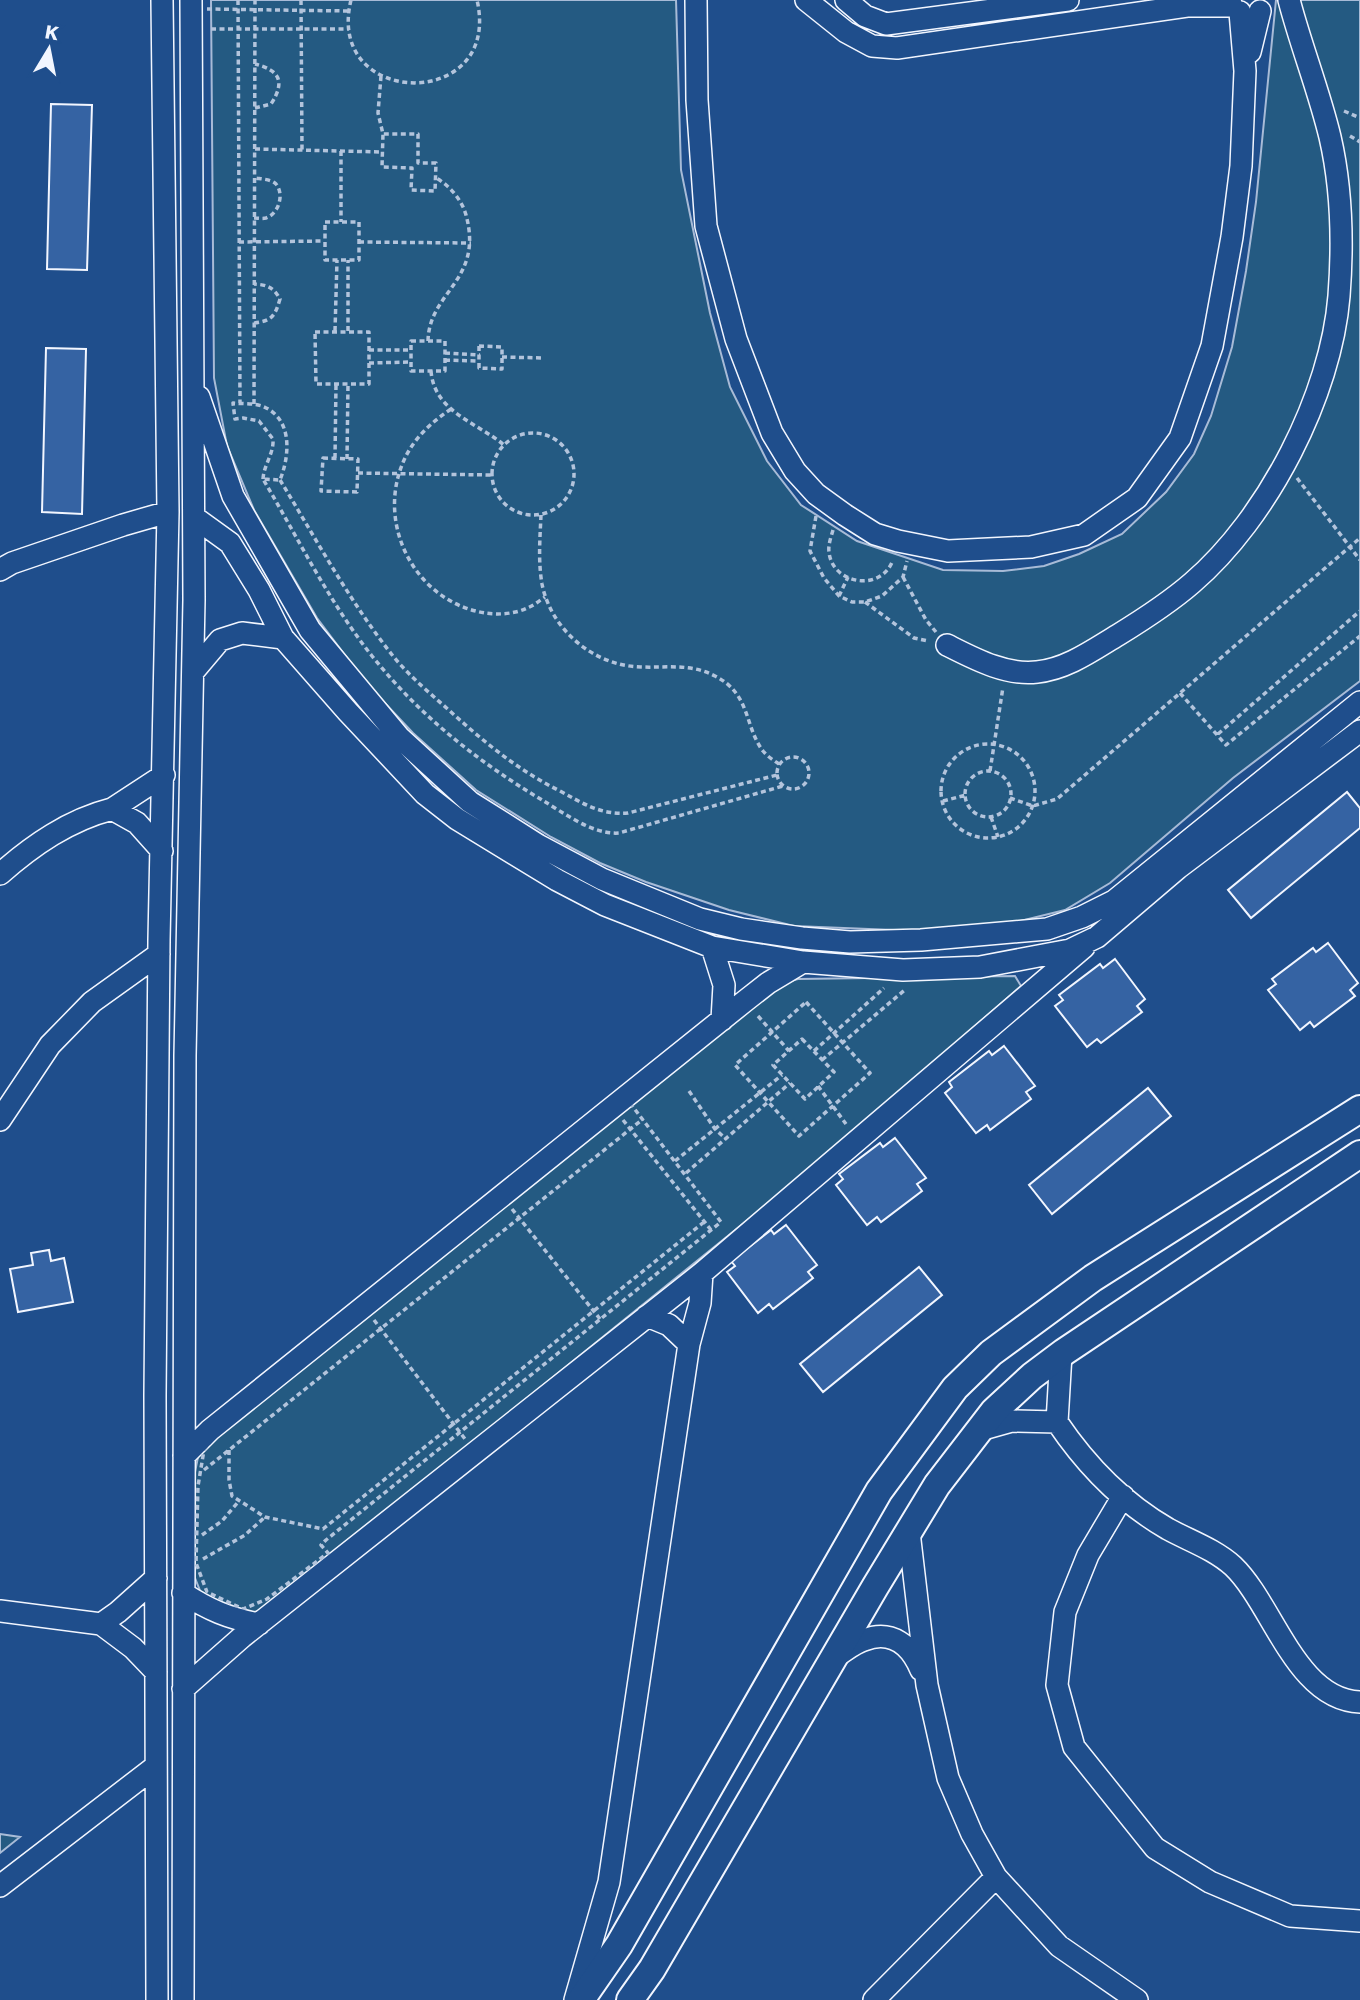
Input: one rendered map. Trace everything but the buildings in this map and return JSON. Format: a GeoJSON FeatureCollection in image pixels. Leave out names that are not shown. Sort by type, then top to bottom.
{"type":"FeatureCollection","features":[{"type":"Feature","properties":{"kind":"main road"},"geometry":{"type":"LineString","coordinates":[[581,2000],[619,1945],[879,1491],[955,1388],[991,1353],[1093,1278],[1360,1109]]}},
{"type":"Feature","properties":{"kind":"main road"},"geometry":{"type":"LineString","coordinates":[[630,2000],[652,1969],[937,1485],[994,1411],[1061,1354],[1360,1154]]}},
{"type":"Feature","properties":{"kind":"street"},"geometry":{"type":"LineString","coordinates":[[157,2000],[159,954],[168,512],[162,0]]}},
{"type":"Feature","properties":{"kind":"street"},"geometry":{"type":"LineString","coordinates":[[697,5],[697,100],[706,226],[736,338],[772,433],[795,471],[833,507],[875,534],[904,543],[948,551],[981,550],[1031,547],[1084,535],[1137,498],[1180,438],[1212,346],[1223,294],[1238,190],[1246,6],[1187,6],[897,48],[872,46],[846,32],[806,0]]}},
{"type":"Feature","properties":{"kind":"street"},"geometry":{"type":"LineString","coordinates":[[846,0],[865,16],[886,24],[1068,0]]}},
{"type":"Feature","properties":{"kind":"street"},"geometry":{"type":"LineString","coordinates":[[947,645],[990,665],[1037,673],[1077,660],[1152,614],[1194,582],[1250,518],[1285,463],[1323,375],[1333,337],[1340,264],[1339,196],[1330,139],[1289,0]]}},
{"type":"Feature","properties":{"kind":"street"},"geometry":{"type":"LineString","coordinates":[[183,2000],[185,1056],[194,517],[191,12]]}},
{"type":"Feature","properties":{"kind":"street"},"geometry":{"type":"LineString","coordinates":[[193,379],[233,496],[310,630],[399,737],[470,802],[538,845],[602,879],[700,919],[731,927],[802,938],[850,942],[921,940],[1047,929],[1082,917],[1114,901],[1360,702]]}},
{"type":"Feature","properties":{"kind":"street"},"geometry":{"type":"LineString","coordinates":[[0,570],[12,563],[168,512]]}},
{"type":"Feature","properties":{"kind":"street"},"geometry":{"type":"LineString","coordinates":[[194,517],[230,543],[259,590],[283,638],[425,794],[457,819],[507,851],[605,905],[712,947],[803,962],[903,970],[980,967],[1070,950],[1097,936]]}},
{"type":"Feature","properties":{"kind":"street"},"geometry":{"type":"LineString","coordinates":[[193,672],[220,640],[242,633],[283,638]]}},
{"type":"Feature","properties":{"kind":"street"},"geometry":{"type":"LineString","coordinates":[[183,1689],[259,1624],[702,1272],[1178,868],[1360,731]]}},
{"type":"Feature","properties":{"kind":"street"},"geometry":{"type":"LineString","coordinates":[[0,874],[46,837],[97,813],[112,809],[164,775]]}},
{"type":"Feature","properties":{"kind":"street"},"geometry":{"type":"LineString","coordinates":[[112,809],[137,823],[162,851]]}},
{"type":"Feature","properties":{"kind":"street"},"geometry":{"type":"LineString","coordinates":[[1011,932],[1031,971],[1032,992]]}},
{"type":"Feature","properties":{"kind":"street"},"geometry":{"type":"LineString","coordinates":[[712,947],[724,985],[722,1020]]}},
{"type":"Feature","properties":{"kind":"street"},"geometry":{"type":"LineString","coordinates":[[0,1120],[50,1045],[92,1002],[159,954]]}},
{"type":"Feature","properties":{"kind":"street"},"geometry":{"type":"LineString","coordinates":[[184,1456],[209,1430],[745,1001],[768,983],[803,962]]}},
{"type":"Feature","properties":{"kind":"street"},"geometry":{"type":"LineString","coordinates":[[575,2000],[609,1882],[690,1344],[700,1303],[702,1272]]}},
{"type":"Feature","properties":{"kind":"street"},"geometry":{"type":"LineString","coordinates":[[647,1316],[669,1325],[690,1344]]}},
{"type":"Feature","properties":{"kind":"street"},"geometry":{"type":"LineString","coordinates":[[1061,1354],[1057,1422],[1103,1480],[1167,1528],[1206,1548],[1233,1567],[1252,1590],[1304,1672],[1326,1691],[1360,1702]]}},
{"type":"Feature","properties":{"kind":"street"},"geometry":{"type":"LineString","coordinates":[[980,1430],[1012,1421],[1057,1422]]}},
{"type":"Feature","properties":{"kind":"street"},"geometry":{"type":"LineString","coordinates":[[1122,1496],[1088,1555],[1065,1612],[1057,1685],[1074,1747],[1155,1847],[1210,1882],[1290,1916],[1360,1921]]}},
{"type":"Feature","properties":{"kind":"street"},"geometry":{"type":"LineString","coordinates":[[909,1532],[927,1685],[948,1778],[972,1834],[996,1877],[1059,1946],[1138,2000]]}},
{"type":"Feature","properties":{"kind":"street"},"geometry":{"type":"LineString","coordinates":[[101,1624],[156,1578]]}},
{"type":"Feature","properties":{"kind":"street"},"geometry":{"type":"LineString","coordinates":[[183,1593],[202,1606],[229,1618],[259,1624]]}},
{"type":"Feature","properties":{"kind":"street"},"geometry":{"type":"LineString","coordinates":[[0,1611],[101,1624],[133,1648],[156,1672]]}},
{"type":"Feature","properties":{"kind":"street"},"geometry":{"type":"LineString","coordinates":[[835,1657],[865,1639],[882,1637],[904,1643],[915,1656],[927,1685]]}},
{"type":"Feature","properties":{"kind":"street"},"geometry":{"type":"LineString","coordinates":[[0,1886],[156,1766]]}},
{"type":"Feature","properties":{"kind":"street"},"geometry":{"type":"LineString","coordinates":[[874,2000],[996,1877]]}},
{"type":"Feature","properties":{"kind":"path"},"geometry":{"type":"LineString","coordinates":[[238,0],[240,404]]}},
{"type":"Feature","properties":{"kind":"path"},"geometry":{"type":"LineString","coordinates":[[254,404],[255,0]]}},
{"type":"Feature","properties":{"kind":"path"},"geometry":{"type":"LineString","coordinates":[[302,0],[302,150]]}},
{"type":"Feature","properties":{"kind":"path"},"geometry":{"type":"LineString","coordinates":[[351,0],[349,29],[356,50],[365,64],[381,76],[409,84],[426,84],[442,79],[456,70],[467,58],[475,44],[479,28],[477,0]]}},
{"type":"Feature","properties":{"kind":"path"},"geometry":{"type":"LineString","coordinates":[[191,12],[238,9],[349,11]]}},
{"type":"Feature","properties":{"kind":"path"},"geometry":{"type":"LineString","coordinates":[[191,12],[238,29],[349,29]]}},
{"type":"Feature","properties":{"kind":"path"},"geometry":{"type":"LineString","coordinates":[[255,64],[267,67],[279,79],[279,87],[271,104],[255,108]]}},
{"type":"Feature","properties":{"kind":"path"},"geometry":{"type":"LineString","coordinates":[[381,76],[378,113],[383,134],[382,167],[412,168],[418,163],[436,163],[435,191],[411,190],[412,168]]}},
{"type":"Feature","properties":{"kind":"path"},"geometry":{"type":"LineString","coordinates":[[383,134],[418,134],[418,163]]}},
{"type":"Feature","properties":{"kind":"path"},"geometry":{"type":"LineString","coordinates":[[254,149],[383,152]]}},
{"type":"Feature","properties":{"kind":"path"},"geometry":{"type":"LineString","coordinates":[[341,151],[341,222]]}},
{"type":"Feature","properties":{"kind":"path"},"geometry":{"type":"LineString","coordinates":[[428,341],[428,328],[468,261],[471,243],[465,209],[447,184],[435,177]]}},
{"type":"Feature","properties":{"kind":"path"},"geometry":{"type":"LineString","coordinates":[[254,178],[270,180],[281,195],[274,212],[267,217],[254,219]]}},
{"type":"Feature","properties":{"kind":"path"},"geometry":{"type":"LineString","coordinates":[[325,222],[341,222],[359,222],[359,260],[325,260],[325,222]]}},
{"type":"Feature","properties":{"kind":"path"},"geometry":{"type":"LineString","coordinates":[[239,242],[325,241]]}},
{"type":"Feature","properties":{"kind":"path"},"geometry":{"type":"LineString","coordinates":[[359,242],[471,243]]}},
{"type":"Feature","properties":{"kind":"path"},"geometry":{"type":"LineString","coordinates":[[335,332],[337,260]]}},
{"type":"Feature","properties":{"kind":"path"},"geometry":{"type":"LineString","coordinates":[[348,260],[348,332]]}},
{"type":"Feature","properties":{"kind":"path"},"geometry":{"type":"LineString","coordinates":[[254,284],[268,285],[280,299],[275,316],[268,321],[254,323]]}},
{"type":"Feature","properties":{"kind":"path"},"geometry":{"type":"LineString","coordinates":[[315,332],[348,332],[369,332],[369,384],[316,384],[315,332]]}},
{"type":"Feature","properties":{"kind":"path"},"geometry":{"type":"LineString","coordinates":[[411,341],[428,341],[445,341],[445,372],[411,371],[411,341]]}},
{"type":"Feature","properties":{"kind":"path"},"geometry":{"type":"LineString","coordinates":[[479,346],[502,346],[502,357],[502,369],[479,368],[479,346]]}},
{"type":"Feature","properties":{"kind":"path"},"geometry":{"type":"LineString","coordinates":[[369,350],[411,350]]}},
{"type":"Feature","properties":{"kind":"path"},"geometry":{"type":"LineString","coordinates":[[445,354],[480,355]]}},
{"type":"Feature","properties":{"kind":"path"},"geometry":{"type":"LineString","coordinates":[[502,357],[544,358]]}},
{"type":"Feature","properties":{"kind":"path"},"geometry":{"type":"LineString","coordinates":[[445,360],[479,361]]}},
{"type":"Feature","properties":{"kind":"path"},"geometry":{"type":"LineString","coordinates":[[369,363],[411,362]]}},
{"type":"Feature","properties":{"kind":"path"},"geometry":{"type":"LineString","coordinates":[[431,372],[432,382],[451,410],[504,445]]}},
{"type":"Feature","properties":{"kind":"path"},"geometry":{"type":"LineString","coordinates":[[335,458],[337,384]]}},
{"type":"Feature","properties":{"kind":"path"},"geometry":{"type":"LineString","coordinates":[[347,459],[348,384]]}},
{"type":"Feature","properties":{"kind":"path"},"geometry":{"type":"LineString","coordinates":[[777,775],[628,813],[610,815],[540,781],[503,757],[416,681],[393,656],[359,608],[280,480],[287,457],[286,434],[275,415],[254,404],[233,403],[235,419],[259,421],[273,439],[272,454],[263,479],[340,610],[372,656],[439,726],[496,772],[578,821],[609,834],[783,786],[793,790],[802,788],[809,780],[810,770],[805,761],[796,757],[786,758],[779,764],[777,775],[783,786]]}},
{"type":"Feature","properties":{"kind":"path"},"geometry":{"type":"LineString","coordinates":[[451,410],[422,433],[402,464],[395,498],[396,531],[406,557],[416,572],[439,594],[471,611],[494,614],[526,609],[545,597]]}},
{"type":"Feature","properties":{"kind":"path"},"geometry":{"type":"LineString","coordinates":[[524,433],[539,433],[553,438],[564,447],[571,459],[574,473],[572,487],[565,500],[555,509],[527,515],[502,502],[494,489],[491,475],[494,461],[504,445],[524,433]]}},
{"type":"Feature","properties":{"kind":"path"},"geometry":{"type":"LineString","coordinates":[[323,458],[347,459],[358,459],[357,492],[321,491],[323,458]]}},
{"type":"Feature","properties":{"kind":"path"},"geometry":{"type":"LineString","coordinates":[[1285,463],[1360,561]]}},
{"type":"Feature","properties":{"kind":"path"},"geometry":{"type":"LineString","coordinates":[[358,473],[491,475]]}},
{"type":"Feature","properties":{"kind":"path"},"geometry":{"type":"LineString","coordinates":[[263,479],[280,480]]}},
{"type":"Feature","properties":{"kind":"path"},"geometry":{"type":"LineString","coordinates":[[903,578],[882,596],[865,602],[852,602],[839,596],[824,578],[810,551],[817,513],[833,507],[834,526],[829,554],[834,566],[848,577],[866,581],[885,574],[904,543]]}},
{"type":"Feature","properties":{"kind":"path"},"geometry":{"type":"LineString","coordinates":[[541,514],[540,567],[545,597],[559,622],[576,642],[607,661],[642,668],[688,667],[716,676],[742,702],[762,750],[779,764]]}},
{"type":"Feature","properties":{"kind":"path"},"geometry":{"type":"LineString","coordinates":[[1010,798],[1033,806],[1057,799],[1360,538]]}},
{"type":"Feature","properties":{"kind":"path"},"geometry":{"type":"LineString","coordinates":[[904,543],[903,578],[926,620],[947,645]]}},
{"type":"Feature","properties":{"kind":"path"},"geometry":{"type":"LineString","coordinates":[[839,596],[848,577]]}},
{"type":"Feature","properties":{"kind":"path"},"geometry":{"type":"LineString","coordinates":[[865,602],[914,638],[947,645]]}},
{"type":"Feature","properties":{"kind":"path"},"geometry":{"type":"LineString","coordinates":[[1218,734],[1360,611]]}},
{"type":"Feature","properties":{"kind":"path"},"geometry":{"type":"LineString","coordinates":[[1180,692],[1226,746],[1360,636]]}},
{"type":"Feature","properties":{"kind":"path"},"geometry":{"type":"LineString","coordinates":[[990,771],[1006,669]]}},
{"type":"Feature","properties":{"kind":"path"},"geometry":{"type":"LineString","coordinates":[[979,746],[994,746],[1012,751],[1028,767],[1035,788],[1033,806],[1026,820],[1018,828],[998,837],[986,838],[965,832],[949,816],[943,801],[942,784],[945,773],[959,755],[979,746]]}},
{"type":"Feature","properties":{"kind":"path"},"geometry":{"type":"LineString","coordinates":[[990,771],[1001,775],[1008,783],[1009,804],[1002,813],[991,817],[980,816],[971,810],[965,789],[970,779],[979,773],[990,771]]}},
{"type":"Feature","properties":{"kind":"path"},"geometry":{"type":"LineString","coordinates":[[943,801],[966,795]]}},
{"type":"Feature","properties":{"kind":"path"},"geometry":{"type":"LineString","coordinates":[[991,817],[998,837]]}},
{"type":"Feature","properties":{"kind":"path"},"geometry":{"type":"LineString","coordinates":[[822,1060],[929,969]]}},
{"type":"Feature","properties":{"kind":"path"},"geometry":{"type":"LineString","coordinates":[[814,1051],[903,970]]}},
{"type":"Feature","properties":{"kind":"path"},"geometry":{"type":"LineString","coordinates":[[745,1001],[789,1051]]}},
{"type":"Feature","properties":{"kind":"path"},"geometry":{"type":"LineString","coordinates":[[806,1002],[842,1042],[870,1073],[799,1136],[735,1065],[806,1002]]}},
{"type":"Feature","properties":{"kind":"path"},"geometry":{"type":"LineString","coordinates":[[802,1039],[814,1051],[834,1072],[805,1099],[773,1065],[802,1039]]}},
{"type":"Feature","properties":{"kind":"path"},"geometry":{"type":"LineString","coordinates":[[675,1161],[782,1075]]}},
{"type":"Feature","properties":{"kind":"path"},"geometry":{"type":"LineString","coordinates":[[685,1174],[790,1083]]}},
{"type":"Feature","properties":{"kind":"path"},"geometry":{"type":"LineString","coordinates":[[818,1087],[858,1142]]}},
{"type":"Feature","properties":{"kind":"path"},"geometry":{"type":"LineString","coordinates":[[689,1091],[715,1129],[726,1139]]}},
{"type":"Feature","properties":{"kind":"path"},"geometry":{"type":"LineString","coordinates":[[630,1103],[643,1119],[722,1222],[326,1540],[321,1545],[328,1553],[267,1599],[243,1609],[207,1592],[196,1563],[198,1486],[205,1450],[216,1435],[630,1103]]}},
{"type":"Feature","properties":{"kind":"path"},"geometry":{"type":"LineString","coordinates":[[617,1113],[711,1230]]}},
{"type":"Feature","properties":{"kind":"path"},"geometry":{"type":"LineString","coordinates":[[200,1473],[643,1119]]}},
{"type":"Feature","properties":{"kind":"path"},"geometry":{"type":"LineString","coordinates":[[507,1202],[600,1319]]}},
{"type":"Feature","properties":{"kind":"path"},"geometry":{"type":"LineString","coordinates":[[229,1450],[232,1496],[265,1517],[323,1529],[704,1222]]}},
{"type":"Feature","properties":{"kind":"path"},"geometry":{"type":"LineString","coordinates":[[368,1313],[475,1452]]}},
{"type":"Feature","properties":{"kind":"path"},"geometry":{"type":"LineString","coordinates":[[197,1538],[222,1521],[239,1501]]}},
{"type":"Feature","properties":{"kind":"path"},"geometry":{"type":"LineString","coordinates":[[196,1563],[246,1535],[265,1517]]}},
{"type":"Feature","properties":{"kind":"shaded area"},"geometry":{"type":"Polygon","coordinates":[[[211,0],[676,0],[681,170],[710,313],[730,387],[767,461],[801,505],[857,541],[943,570],[1003,571],[1044,566],[1079,554],[1122,534],[1166,492],[1194,454],[1211,416],[1232,347],[1246,271],[1256,202],[1276,0],[1360,0],[1360,681],[1233,778],[1110,883],[1065,910],[1012,923],[960,930],[794,926],[729,910],[646,882],[600,863],[551,837],[476,790],[413,733],[366,683],[317,618],[254,510],[227,446],[214,378],[211,0]]]}},
{"type":"Feature","properties":{"kind":"shaded area"},"geometry":{"type":"Polygon","coordinates":[[[1015,976],[1021,986],[823,1159],[291,1589],[258,1611],[245,1614],[203,1598],[195,1578],[195,1472],[199,1452],[772,986],[798,979],[1015,976]]]}},
{"type":"Feature","properties":{"kind":"shaded area"},"geometry":{"type":"Polygon","coordinates":[[[0,1834],[20,1837],[0,1853],[0,1834]]]}}]}
